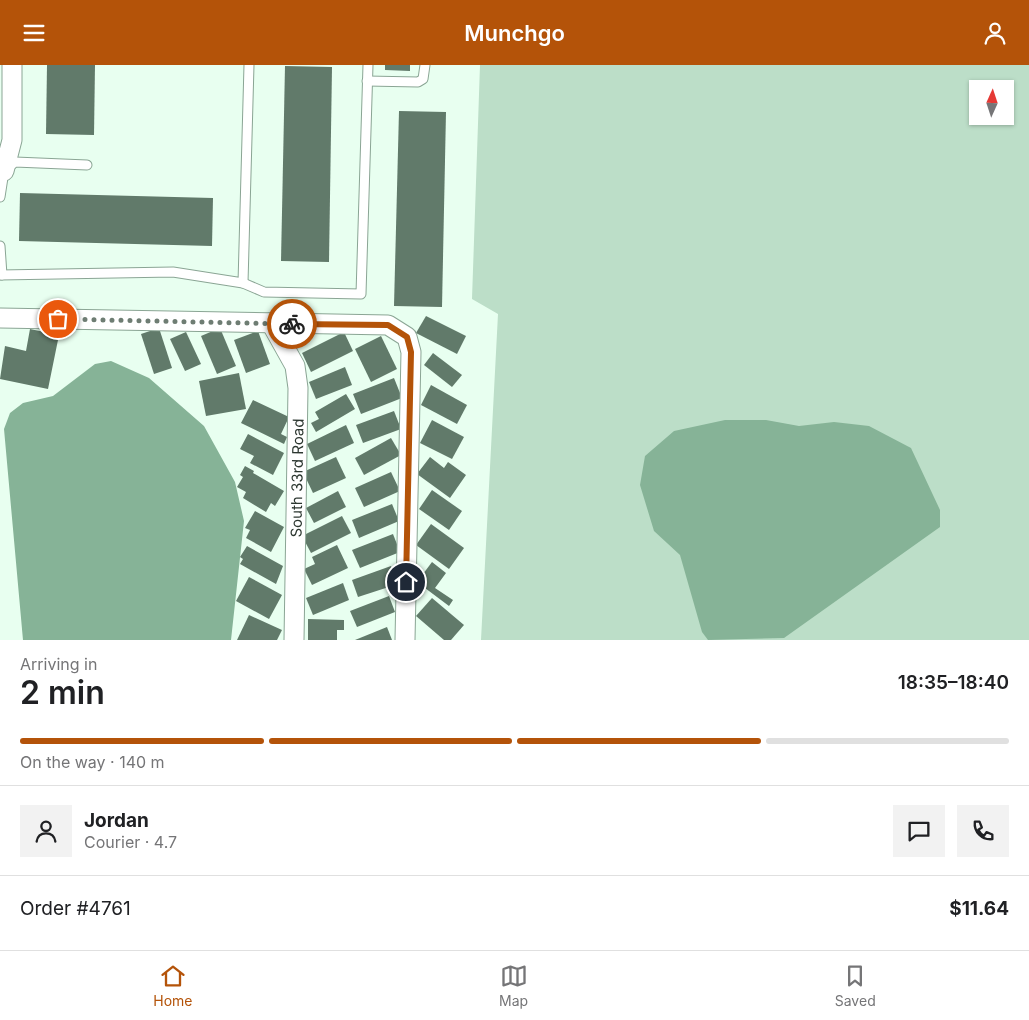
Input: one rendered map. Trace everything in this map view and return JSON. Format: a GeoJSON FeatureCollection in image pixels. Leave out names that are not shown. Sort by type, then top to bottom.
{"type":"FeatureCollection","features":[{"type":"Feature","properties":{"kind":"street"},"geometry":{"type":"LineString","coordinates":[[4,171],[12,140],[12,65]]}},
{"type":"Feature","properties":{"kind":"street"},"geometry":{"type":"LineString","coordinates":[[0,318],[388,325],[407,337],[411,352],[405,640]]}},
{"type":"Feature","properties":{"kind":"street","name":"South 33rd Road"},"geometry":{"type":"LineString","coordinates":[[270,323],[295,366],[298,388],[294,640]]}},
{"type":"Feature","properties":{"kind":"lane"},"geometry":{"type":"LineString","coordinates":[[243,283],[249,65]]}},
{"type":"Feature","properties":{"kind":"lane"},"geometry":{"type":"LineString","coordinates":[[0,246],[1,275],[173,272],[243,283],[264,292],[361,294],[368,65]]}},
{"type":"Feature","properties":{"kind":"lane"},"geometry":{"type":"LineString","coordinates":[[367,81],[418,82],[423,79],[425,65]]}},
{"type":"Feature","properties":{"kind":"lane"},"geometry":{"type":"LineString","coordinates":[[0,197],[4,171],[15,162],[87,165]]}},
{"type":"Feature","properties":{"kind":"shaded area"},"geometry":{"type":"Polygon","coordinates":[[[480,65],[1029,65],[1029,640],[481,640],[498,314],[472,299],[480,65]]]}},
{"type":"Feature","properties":{"kind":"shaded area"},"geometry":{"type":"Polygon","coordinates":[[[111,361],[149,378],[204,426],[235,482],[244,521],[231,640],[23,640],[4,429],[10,413],[23,403],[53,396],[95,364],[111,361]]]}},
{"type":"Feature","properties":{"kind":"shaded area"},"geometry":{"type":"Polygon","coordinates":[[[725,420],[766,420],[799,426],[834,422],[869,426],[911,448],[940,510],[940,527],[784,638],[708,640],[702,632],[680,555],[654,531],[640,485],[645,456],[674,431],[725,420]]]}},
{"type":"Feature","properties":{"kind":"building"},"geometry":{"type":"Polygon","coordinates":[[[47,65],[95,65],[94,135],[46,134],[47,65]]]}},
{"type":"Feature","properties":{"kind":"building"},"geometry":{"type":"Polygon","coordinates":[[[385,65],[410,65],[410,71],[385,70],[385,65]]]}},
{"type":"Feature","properties":{"kind":"building"},"geometry":{"type":"Polygon","coordinates":[[[285,66],[332,67],[329,262],[281,261],[285,66]]]}},
{"type":"Feature","properties":{"kind":"building"},"geometry":{"type":"Polygon","coordinates":[[[399,111],[446,112],[442,307],[394,306],[399,111]]]}},
{"type":"Feature","properties":{"kind":"building"},"geometry":{"type":"Polygon","coordinates":[[[20,193],[213,198],[212,246],[19,241],[20,193]]]}},
{"type":"Feature","properties":{"kind":"building"},"geometry":{"type":"Polygon","coordinates":[[[426,316],[466,336],[457,354],[416,333],[426,316]]]}},
{"type":"Feature","properties":{"kind":"building"},"geometry":{"type":"Polygon","coordinates":[[[159,328],[172,368],[154,374],[141,334],[159,328]]]}},
{"type":"Feature","properties":{"kind":"building"},"geometry":{"type":"Polygon","coordinates":[[[220,328],[236,366],[217,374],[201,336],[220,328]]]}},
{"type":"Feature","properties":{"kind":"building"},"geometry":{"type":"Polygon","coordinates":[[[30,329],[59,335],[48,389],[0,379],[5,346],[26,351],[30,329]]]}},
{"type":"Feature","properties":{"kind":"building"},"geometry":{"type":"Polygon","coordinates":[[[258,331],[270,364],[246,373],[234,340],[258,331]]]}},
{"type":"Feature","properties":{"kind":"building"},"geometry":{"type":"Polygon","coordinates":[[[186,332],[201,364],[185,371],[170,339],[186,332]]]}},
{"type":"Feature","properties":{"kind":"building"},"geometry":{"type":"Polygon","coordinates":[[[344,332],[353,351],[311,372],[302,353],[344,332]]]}},
{"type":"Feature","properties":{"kind":"building"},"geometry":{"type":"Polygon","coordinates":[[[381,336],[397,369],[371,382],[355,349],[381,336]]]}},
{"type":"Feature","properties":{"kind":"building"},"geometry":{"type":"Polygon","coordinates":[[[433,353],[462,375],[452,387],[424,365],[433,353]]]}},
{"type":"Feature","properties":{"kind":"building"},"geometry":{"type":"Polygon","coordinates":[[[345,367],[352,385],[316,399],[309,382],[345,367]]]}},
{"type":"Feature","properties":{"kind":"building"},"geometry":{"type":"Polygon","coordinates":[[[239,373],[246,409],[206,416],[199,381],[239,373]]]}},
{"type":"Feature","properties":{"kind":"building"},"geometry":{"type":"Polygon","coordinates":[[[394,378],[402,398],[361,414],[353,394],[394,378]]]}},
{"type":"Feature","properties":{"kind":"building"},"geometry":{"type":"Polygon","coordinates":[[[431,385],[467,405],[457,424],[421,405],[431,385]]]}},
{"type":"Feature","properties":{"kind":"building"},"geometry":{"type":"Polygon","coordinates":[[[346,394],[355,409],[316,432],[311,423],[319,419],[315,412],[346,394]]]}},
{"type":"Feature","properties":{"kind":"building"},"geometry":{"type":"Polygon","coordinates":[[[253,400],[289,417],[281,434],[287,437],[284,444],[241,423],[253,400]]]}},
{"type":"Feature","properties":{"kind":"building"},"geometry":{"type":"Polygon","coordinates":[[[394,411],[401,429],[363,443],[356,425],[394,411]]]}},
{"type":"Feature","properties":{"kind":"building"},"geometry":{"type":"Polygon","coordinates":[[[432,420],[464,437],[452,459],[420,443],[432,420]]]}},
{"type":"Feature","properties":{"kind":"building"},"geometry":{"type":"Polygon","coordinates":[[[346,425],[354,443],[315,461],[307,444],[346,425]]]}},
{"type":"Feature","properties":{"kind":"building"},"geometry":{"type":"Polygon","coordinates":[[[248,434],[284,453],[273,475],[250,463],[254,456],[240,449],[248,434]]]}},
{"type":"Feature","properties":{"kind":"building"},"geometry":{"type":"Polygon","coordinates":[[[391,438],[401,455],[364,475],[355,458],[391,438]]]}},
{"type":"Feature","properties":{"kind":"building"},"geometry":{"type":"Polygon","coordinates":[[[336,457],[346,478],[313,493],[303,472],[336,457]]]}},
{"type":"Feature","properties":{"kind":"building"},"geometry":{"type":"Polygon","coordinates":[[[430,457],[444,468],[448,462],[466,475],[450,498],[417,474],[430,457]]]}},
{"type":"Feature","properties":{"kind":"building"},"geometry":{"type":"Polygon","coordinates":[[[245,466],[254,471],[253,473],[284,491],[275,506],[271,503],[266,512],[243,498],[246,492],[237,487],[243,477],[240,475],[245,466]]]}},
{"type":"Feature","properties":{"kind":"building"},"geometry":{"type":"Polygon","coordinates":[[[391,472],[400,491],[364,507],[355,488],[391,472]]]}},
{"type":"Feature","properties":{"kind":"building"},"geometry":{"type":"Polygon","coordinates":[[[432,490],[462,511],[449,530],[419,509],[432,490]]]}},
{"type":"Feature","properties":{"kind":"building"},"geometry":{"type":"Polygon","coordinates":[[[338,491],[346,507],[314,523],[306,508],[338,491]]]}},
{"type":"Feature","properties":{"kind":"building"},"geometry":{"type":"Polygon","coordinates":[[[392,504],[399,521],[359,538],[352,520],[392,504]]]}},
{"type":"Feature","properties":{"kind":"building"},"geometry":{"type":"Polygon","coordinates":[[[255,511],[284,527],[271,552],[246,538],[250,530],[245,528],[255,511]]]}},
{"type":"Feature","properties":{"kind":"building"},"geometry":{"type":"Polygon","coordinates":[[[342,516],[351,533],[311,553],[302,536],[342,516]]]}},
{"type":"Feature","properties":{"kind":"building"},"geometry":{"type":"Polygon","coordinates":[[[431,524],[464,548],[449,569],[416,545],[431,524]]]}},
{"type":"Feature","properties":{"kind":"building"},"geometry":{"type":"Polygon","coordinates":[[[393,534],[400,552],[360,568],[352,550],[393,534]]]}},
{"type":"Feature","properties":{"kind":"building"},"geometry":{"type":"Polygon","coordinates":[[[337,545],[348,568],[312,585],[304,569],[315,564],[312,557],[337,545]]]}},
{"type":"Feature","properties":{"kind":"building"},"geometry":{"type":"Polygon","coordinates":[[[247,546],[283,566],[276,584],[240,564],[243,559],[240,557],[247,546]]]}},
{"type":"Feature","properties":{"kind":"building"},"geometry":{"type":"Polygon","coordinates":[[[432,562],[446,573],[435,588],[453,600],[449,606],[417,582],[432,562]]]}},
{"type":"Feature","properties":{"kind":"building"},"geometry":{"type":"Polygon","coordinates":[[[391,566],[398,584],[358,597],[352,580],[391,566]]]}},
{"type":"Feature","properties":{"kind":"building"},"geometry":{"type":"Polygon","coordinates":[[[249,577],[282,595],[269,619],[236,601],[249,577]]]}},
{"type":"Feature","properties":{"kind":"building"},"geometry":{"type":"Polygon","coordinates":[[[343,583],[349,600],[313,615],[306,598],[343,583]]]}},
{"type":"Feature","properties":{"kind":"building"},"geometry":{"type":"Polygon","coordinates":[[[389,596],[395,612],[357,627],[350,611],[389,596]]]}},
{"type":"Feature","properties":{"kind":"building"},"geometry":{"type":"Polygon","coordinates":[[[432,598],[464,625],[451,640],[444,640],[416,616],[432,598]]]}},
{"type":"Feature","properties":{"kind":"building"},"geometry":{"type":"Polygon","coordinates":[[[249,615],[282,630],[277,640],[237,640],[249,615]]]}},
{"type":"Feature","properties":{"kind":"building"},"geometry":{"type":"Polygon","coordinates":[[[308,619],[344,620],[344,630],[337,630],[337,640],[308,640],[308,619]]]}},
{"type":"Feature","properties":{"kind":"building"},"geometry":{"type":"Polygon","coordinates":[[[387,627],[392,640],[355,640],[387,627]]]}},
{"type":"Feature","properties":{"kind":"way so far"},"geometry":{"type":"LineString","coordinates":[[58,319],[292,324]]}},
{"type":"Feature","properties":{"kind":"route"},"geometry":{"type":"LineString","coordinates":[[292,324],[388,325],[407,337],[411,352],[406,582]]}}]}
